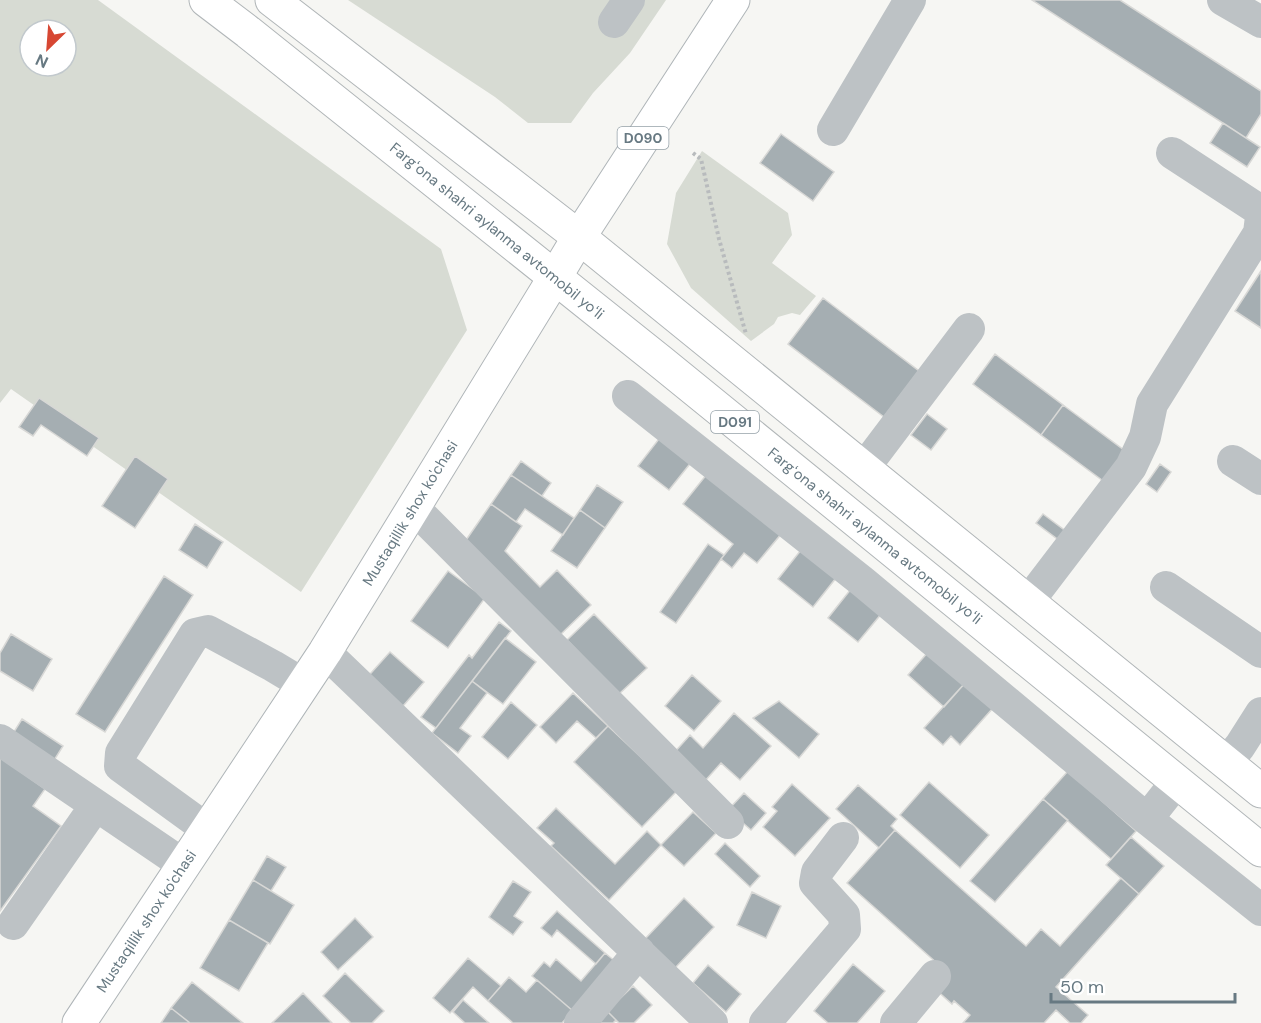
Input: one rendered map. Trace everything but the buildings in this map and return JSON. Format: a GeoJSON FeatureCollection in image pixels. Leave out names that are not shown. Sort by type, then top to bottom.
{"type":"FeatureCollection","features":[{"type":"Feature","properties":{"kind":"main road","name":"Fargʻona shahri aylanma avtomobil yoʻli"},"geometry":{"type":"LineString","coordinates":[[206,0],[729,417],[1261,850]]}},
{"type":"Feature","properties":{"kind":"main road","name":"D091"},"geometry":{"type":"LineString","coordinates":[[272,0],[579,237],[1261,791]]}},
{"type":"Feature","properties":{"kind":"main road","name":"Mustaqillik shox ko'chasi"},"geometry":{"type":"LineString","coordinates":[[79,1023],[325,652],[579,237],[733,0]]}},
{"type":"Feature","properties":{"kind":"street"},"geometry":{"type":"LineString","coordinates":[[833,130],[910,0]]}},
{"type":"Feature","properties":{"kind":"street"},"geometry":{"type":"LineString","coordinates":[[1223,0],[1261,22]]}},
{"type":"Feature","properties":{"kind":"street"},"geometry":{"type":"LineString","coordinates":[[1172,153],[1261,211]]}},
{"type":"Feature","properties":{"kind":"street"},"geometry":{"type":"LineString","coordinates":[[1028,602],[1131,467],[1145,437],[1152,404],[1259,233],[1261,217]]}},
{"type":"Feature","properties":{"kind":"street"},"geometry":{"type":"LineString","coordinates":[[864,468],[969,328]]}},
{"type":"Feature","properties":{"kind":"street"},"geometry":{"type":"LineString","coordinates":[[628,396],[863,582],[1147,819],[1261,910]]}},
{"type":"Feature","properties":{"kind":"street"},"geometry":{"type":"LineString","coordinates":[[701,454],[729,417]]}},
{"type":"Feature","properties":{"kind":"street"},"geometry":{"type":"LineString","coordinates":[[1233,461],[1261,479]]}},
{"type":"Feature","properties":{"kind":"street"},"geometry":{"type":"LineString","coordinates":[[414,508],[728,823]]}},
{"type":"Feature","properties":{"kind":"street"},"geometry":{"type":"LineString","coordinates":[[1166,587],[1261,652]]}},
{"type":"Feature","properties":{"kind":"street"},"geometry":{"type":"LineString","coordinates":[[207,830],[120,766],[121,753],[195,634],[208,632],[303,684]]}},
{"type":"Feature","properties":{"kind":"street"},"geometry":{"type":"LineString","coordinates":[[325,652],[712,1023]]}},
{"type":"Feature","properties":{"kind":"street"},"geometry":{"type":"LineString","coordinates":[[1226,763],[1261,713]]}},
{"type":"Feature","properties":{"kind":"street"},"geometry":{"type":"LineString","coordinates":[[0,740],[184,865]]}},
{"type":"Feature","properties":{"kind":"street"},"geometry":{"type":"LineString","coordinates":[[1147,819],[1177,781]]}},
{"type":"Feature","properties":{"kind":"street"},"geometry":{"type":"LineString","coordinates":[[14,924],[96,805]]}},
{"type":"Feature","properties":{"kind":"street"},"geometry":{"type":"LineString","coordinates":[[780,1018],[845,929],[844,915],[815,883],[817,872],[843,838]]}},
{"type":"Feature","properties":{"kind":"street"},"geometry":{"type":"LineString","coordinates":[[580,1023],[639,952]]}},
{"type":"Feature","properties":{"kind":"street"},"geometry":{"type":"LineString","coordinates":[[896,1023],[935,976]]}},
{"type":"Feature","properties":{"kind":"path"},"geometry":{"type":"LineString","coordinates":[[693,153],[701,159],[718,239],[749,343]]}},
{"type":"Feature","properties":{"kind":"shaded area"},"geometry":{"type":"Polygon","coordinates":[[[0,0],[98,0],[441,249],[467,330],[301,592],[11,389],[0,403],[0,0]]]}},
{"type":"Feature","properties":{"kind":"shaded area"},"geometry":{"type":"Polygon","coordinates":[[[348,0],[666,0],[630,53],[593,93],[571,123],[528,123],[495,97],[348,0]]]}},
{"type":"Feature","properties":{"kind":"shaded area"},"geometry":{"type":"Polygon","coordinates":[[[702,151],[788,213],[792,235],[772,263],[816,296],[800,315],[792,313],[778,317],[774,324],[751,341],[691,288],[667,244],[676,193],[702,151]]]}}]}
